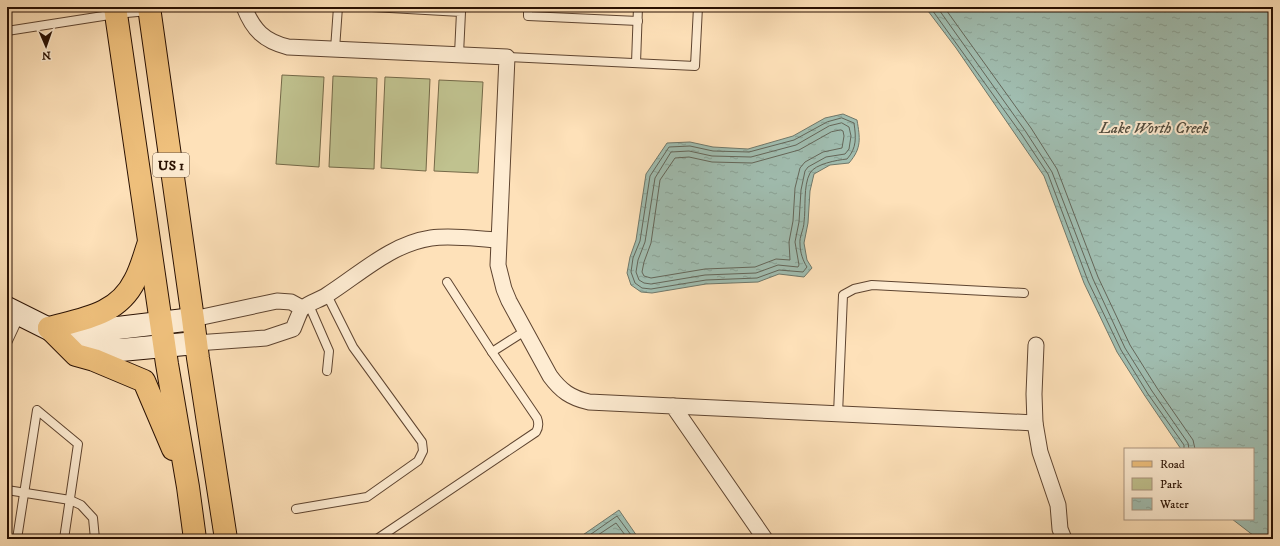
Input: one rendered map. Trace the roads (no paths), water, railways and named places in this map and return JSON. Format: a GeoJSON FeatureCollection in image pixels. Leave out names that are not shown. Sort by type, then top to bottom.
{"type":"FeatureCollection","features":[{"type":"Feature","properties":{"kind":"main road","name":"US 1"},"geometry":{"type":"LineString","coordinates":[[149,9],[196,343],[226,539]]}},
{"type":"Feature","properties":{"kind":"main road","name":"US 1"},"geometry":{"type":"LineString","coordinates":[[115,11],[164,346],[188,487],[195,539]]}},
{"type":"Feature","properties":{"kind":"main road"},"geometry":{"type":"LineString","coordinates":[[49,328],[94,316],[118,304],[128,293],[135,281],[149,242]]}},
{"type":"Feature","properties":{"kind":"main road"},"geometry":{"type":"LineString","coordinates":[[49,328],[76,355],[94,360],[144,381],[188,487]]}},
{"type":"Feature","properties":{"kind":"street"},"geometry":{"type":"LineString","coordinates":[[244,7],[248,18],[255,29],[265,38],[276,44],[288,47],[507,57],[498,265],[504,289],[525,331],[550,376],[557,386],[566,394],[589,402],[1035,423]]}},
{"type":"Feature","properties":{"kind":"street"},"geometry":{"type":"LineString","coordinates":[[14,311],[81,345],[99,350],[121,350],[266,338],[293,329],[305,306],[327,295],[373,263],[406,245],[432,238],[498,240]]}},
{"type":"Feature","properties":{"kind":"street"},"geometry":{"type":"LineString","coordinates":[[49,328],[101,330],[193,319],[277,301],[291,302],[305,306]]}},
{"type":"Feature","properties":{"kind":"street"},"geometry":{"type":"LineString","coordinates":[[1036,345],[1034,394],[1035,423],[1040,452],[1058,505],[1060,529],[1064,539]]}},
{"type":"Feature","properties":{"kind":"street"},"geometry":{"type":"LineString","coordinates":[[674,406],[765,539]]}},
{"type":"Feature","properties":{"kind":"lane"},"geometry":{"type":"LineString","coordinates":[[335,49],[338,7]]}},
{"type":"Feature","properties":{"kind":"lane"},"geometry":{"type":"LineString","coordinates":[[372,7],[461,12],[459,54]]}},
{"type":"Feature","properties":{"kind":"lane"},"geometry":{"type":"LineString","coordinates":[[528,7],[528,16],[638,21]]}},
{"type":"Feature","properties":{"kind":"lane"},"geometry":{"type":"LineString","coordinates":[[636,63],[638,7]]}},
{"type":"Feature","properties":{"kind":"lane"},"geometry":{"type":"LineString","coordinates":[[507,57],[695,66],[698,7]]}},
{"type":"Feature","properties":{"kind":"lane"},"geometry":{"type":"LineString","coordinates":[[7,31],[115,11],[149,9]]}},
{"type":"Feature","properties":{"kind":"lane"},"geometry":{"type":"LineString","coordinates":[[377,539],[536,432],[538,428],[539,422],[537,418],[447,282]]}},
{"type":"Feature","properties":{"kind":"lane"},"geometry":{"type":"LineString","coordinates":[[838,414],[843,296],[854,289],[872,285],[1024,293]]}},
{"type":"Feature","properties":{"kind":"lane"},"geometry":{"type":"LineString","coordinates":[[296,509],[367,497],[418,461],[423,451],[422,442],[353,347],[327,295]]}},
{"type":"Feature","properties":{"kind":"lane"},"geometry":{"type":"LineString","coordinates":[[305,306],[329,351],[327,371]]}},
{"type":"Feature","properties":{"kind":"lane"},"geometry":{"type":"LineString","coordinates":[[7,343],[14,311]]}},
{"type":"Feature","properties":{"kind":"lane"},"geometry":{"type":"LineString","coordinates":[[492,352],[525,331]]}},
{"type":"Feature","properties":{"kind":"lane"},"geometry":{"type":"LineString","coordinates":[[17,539],[37,410],[78,444],[64,539]]}},
{"type":"Feature","properties":{"kind":"lane"},"geometry":{"type":"LineString","coordinates":[[7,490],[70,500],[81,505],[93,518],[95,539]]}},
{"type":"Feature","properties":{"kind":"water","name":"Lake Worth Creek"},"geometry":{"type":"Polygon","coordinates":[[[925,7],[1273,7],[1273,539],[1258,539],[1233,520],[1254,520],[1254,448],[1180,448],[1117,352],[1084,283],[1044,176],[956,48],[925,7]]]}},
{"type":"Feature","properties":{"kind":"water"},"geometry":{"type":"Polygon","coordinates":[[[843,114],[857,120],[859,132],[858,148],[849,163],[830,165],[814,174],[810,191],[808,223],[804,243],[807,260],[812,268],[804,277],[779,274],[758,282],[706,284],[652,293],[641,292],[631,285],[627,273],[630,257],[636,240],[646,174],[667,143],[690,142],[713,147],[748,149],[793,136],[825,118],[843,114]]]}},
{"type":"Feature","properties":{"kind":"water"},"geometry":{"type":"Polygon","coordinates":[[[619,510],[639,539],[577,539],[619,510]]]}}]}
